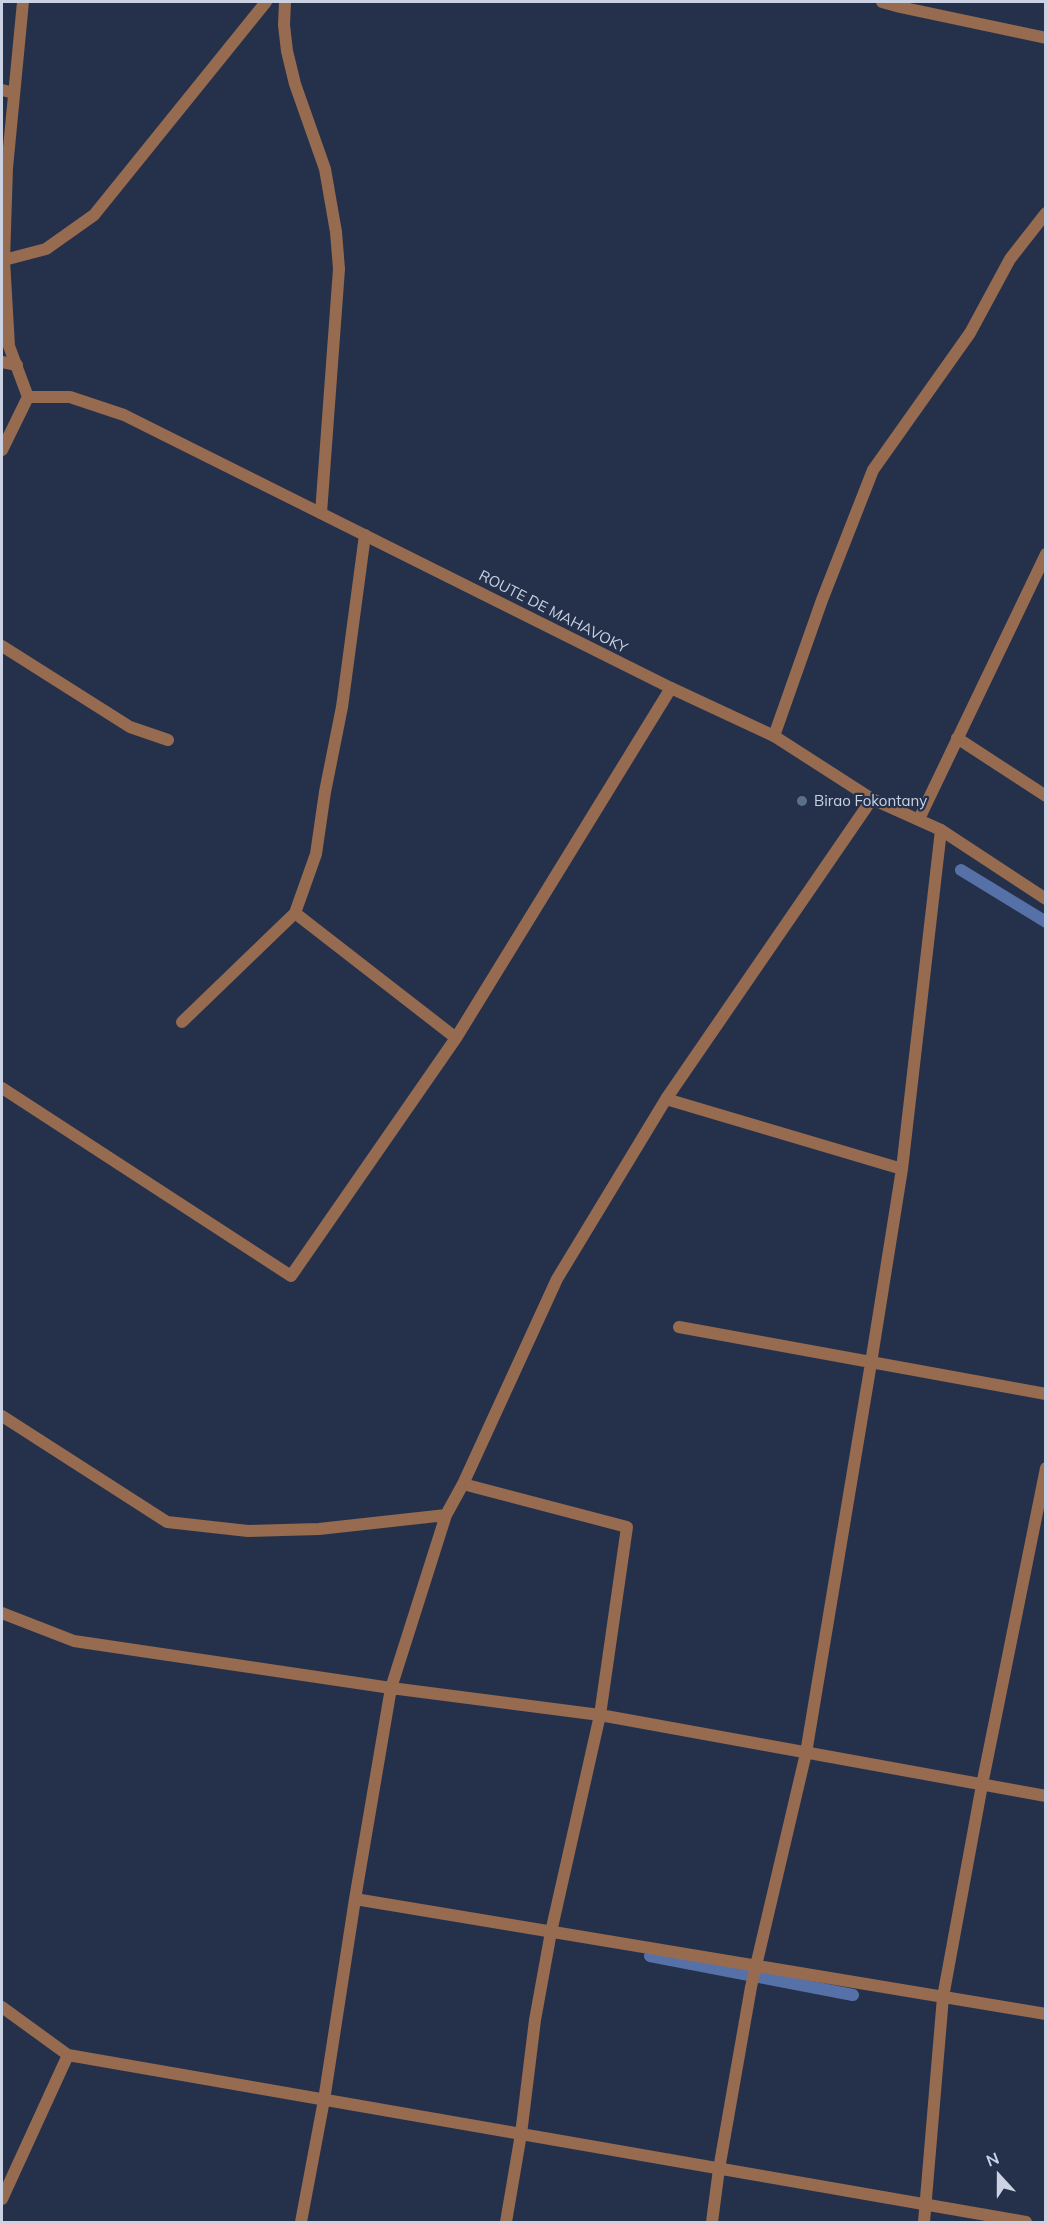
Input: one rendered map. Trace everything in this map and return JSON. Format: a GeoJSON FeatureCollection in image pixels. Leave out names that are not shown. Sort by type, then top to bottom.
{"type":"FeatureCollection","features":[{"type":"Feature","properties":{"kind":"street"},"geometry":{"type":"LineString","coordinates":[[2,450],[28,397],[9,346],[4,260],[7,168],[23,2]]}},
{"type":"Feature","properties":{"kind":"street"},"geometry":{"type":"LineString","coordinates":[[4,260],[46,249],[94,214],[266,2]]}},
{"type":"Feature","properties":{"kind":"street"},"geometry":{"type":"LineString","coordinates":[[285,2],[284,25],[287,51],[295,84],[325,169],[338,251],[339,269],[321,513]]}},
{"type":"Feature","properties":{"kind":"street"},"geometry":{"type":"LineString","coordinates":[[882,2],[1046,38]]}},
{"type":"Feature","properties":{"kind":"street"},"geometry":{"type":"LineString","coordinates":[[2,90],[14,93]]}},
{"type":"Feature","properties":{"kind":"street"},"geometry":{"type":"LineString","coordinates":[[774,736],[822,600],[873,470],[970,333],[1010,259],[1046,213]]}},
{"type":"Feature","properties":{"kind":"street"},"geometry":{"type":"LineString","coordinates":[[2,362],[17,365]]}},
{"type":"Feature","properties":{"kind":"street","name":"ROUTE DE MAHAVOKY"},"geometry":{"type":"LineString","coordinates":[[28,397],[70,397],[124,415],[671,688],[774,736],[872,799],[941,830],[1046,899]]}},
{"type":"Feature","properties":{"kind":"street"},"geometry":{"type":"LineString","coordinates":[[182,1022],[295,913],[316,854],[325,792],[342,707],[365,535]]}},
{"type":"Feature","properties":{"kind":"street"},"geometry":{"type":"LineString","coordinates":[[919,819],[1046,554]]}},
{"type":"Feature","properties":{"kind":"street"},"geometry":{"type":"LineString","coordinates":[[2,646],[130,727],[168,740]]}},
{"type":"Feature","properties":{"kind":"street"},"geometry":{"type":"LineString","coordinates":[[2,1088],[291,1276],[456,1038],[671,688]]}},
{"type":"Feature","properties":{"kind":"street"},"geometry":{"type":"LineString","coordinates":[[957,738],[1046,796]]}},
{"type":"Feature","properties":{"kind":"street"},"geometry":{"type":"LineString","coordinates":[[301,2223],[324,2100],[355,1899],[392,1688],[446,1515],[463,1484],[557,1279],[666,1099],[872,799]]}},
{"type":"Feature","properties":{"kind":"street"},"geometry":{"type":"LineString","coordinates":[[712,2223],[719,2169],[751,1987],[806,1753],[871,1363],[902,1169],[941,830]]}},
{"type":"Feature","properties":{"kind":"street"},"geometry":{"type":"LineString","coordinates":[[295,913],[456,1038]]}},
{"type":"Feature","properties":{"kind":"street"},"geometry":{"type":"LineString","coordinates":[[666,1099],[902,1169]]}},
{"type":"Feature","properties":{"kind":"street"},"geometry":{"type":"LineString","coordinates":[[679,1327],[1046,1394]]}},
{"type":"Feature","properties":{"kind":"street"},"geometry":{"type":"LineString","coordinates":[[2,1416],[167,1522],[260,1531],[319,1529],[446,1515]]}},
{"type":"Feature","properties":{"kind":"street"},"geometry":{"type":"LineString","coordinates":[[924,2223],[943,1997],[982,1785],[1046,1468]]}},
{"type":"Feature","properties":{"kind":"street"},"geometry":{"type":"LineString","coordinates":[[463,1484],[627,1527],[600,1715],[551,1932],[535,2020],[521,2134],[506,2223]]}},
{"type":"Feature","properties":{"kind":"street"},"geometry":{"type":"LineString","coordinates":[[2,1613],[74,1641],[392,1688],[600,1715],[1046,1796]]}},
{"type":"Feature","properties":{"kind":"street"},"geometry":{"type":"LineString","coordinates":[[355,1899],[1046,2014]]}},
{"type":"Feature","properties":{"kind":"street"},"geometry":{"type":"LineString","coordinates":[[2,2007],[68,2055],[1026,2223]]}},
{"type":"Feature","properties":{"kind":"street"},"geometry":{"type":"LineString","coordinates":[[2,2199],[68,2055]]}},
{"type":"Feature","properties":{"kind":"waterway"},"geometry":{"type":"LineString","coordinates":[[961,870],[1046,922]]}},
{"type":"Feature","properties":{"kind":"waterway"},"geometry":{"type":"LineString","coordinates":[[650,1956],[853,1995]]}},
{"type":"Feature","properties":{"kind":"place","name":"Birao Fokontany"},"geometry":{"type":"Point","coordinates":[802,801]}}]}
